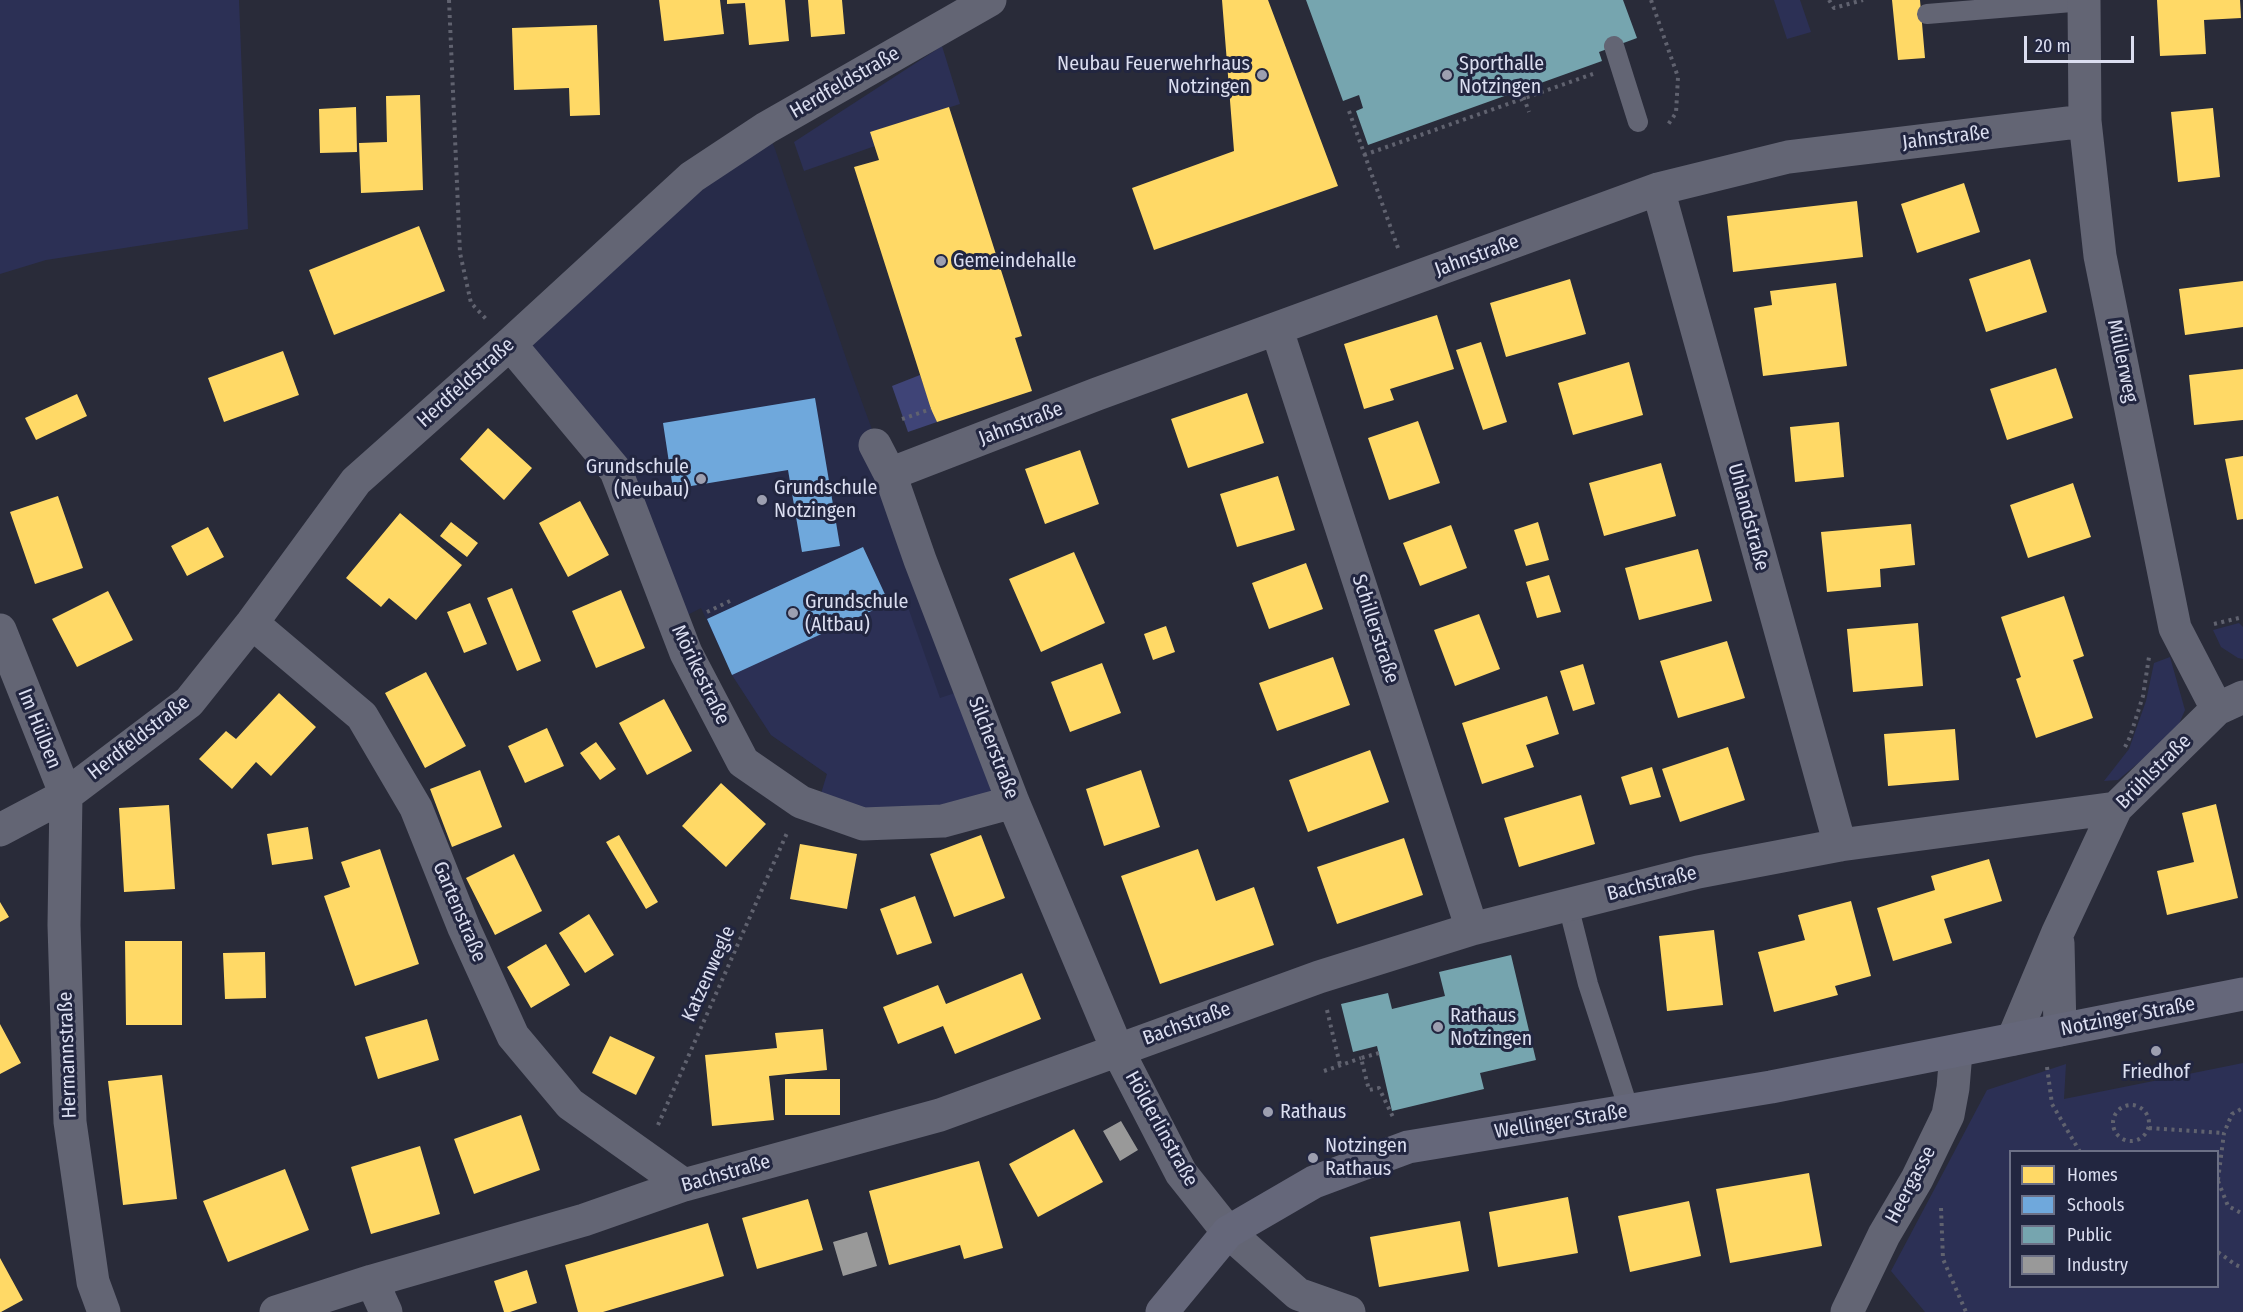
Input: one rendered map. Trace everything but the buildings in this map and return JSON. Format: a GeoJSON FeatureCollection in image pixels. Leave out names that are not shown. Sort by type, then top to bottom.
{"type":"FeatureCollection","features":[{"type":"Feature","properties":{"kind":"street","name":"Herdfeldstraße"},"geometry":{"type":"LineString","coordinates":[[0,830],[66,795],[189,702],[252,623],[356,481],[692,177],[770,138],[990,0]]}},
{"type":"Feature","properties":{"kind":"street","name":"Müllerweg"},"geometry":{"type":"LineString","coordinates":[[2084,0],[2085,121],[2100,256],[2175,628],[2230,703]]}},
{"type":"Feature","properties":{"kind":"street","name":"Jahnstraße"},"geometry":{"type":"LineString","coordinates":[[890,474],[1097,394],[1658,189],[1788,157],[2085,121]]}},
{"type":"Feature","properties":{"kind":"street","name":"Uhlandstraße"},"geometry":{"type":"LineString","coordinates":[[1658,189],[1840,844]]}},
{"type":"Feature","properties":{"kind":"street","name":"Schillerstraße"},"geometry":{"type":"LineString","coordinates":[[1277,330],[1472,929]]}},
{"type":"Feature","properties":{"kind":"street","name":"Mörikestraße"},"geometry":{"type":"LineString","coordinates":[[510,344],[616,471],[686,653],[743,762],[801,802],[862,824],[943,821],[1013,802]]}},
{"type":"Feature","properties":{"kind":"street","name":"Silcherstraße"},"geometry":{"type":"LineString","coordinates":[[875,445],[890,474],[920,560],[1013,802],[1116,1049]]}},
{"type":"Feature","properties":{"kind":"street","name":"Gartenstraße"},"geometry":{"type":"LineString","coordinates":[[252,623],[362,717],[416,808],[464,928],[513,1036],[570,1104],[684,1185]]}},
{"type":"Feature","properties":{"kind":"street","name":"Im Hülben"},"geometry":{"type":"LineString","coordinates":[[0,630],[66,795]]}},
{"type":"Feature","properties":{"kind":"street","name":"Brühlstraße"},"geometry":{"type":"LineString","coordinates":[[2013,1039],[2058,932],[2116,808],[2230,703]]}},
{"type":"Feature","properties":{"kind":"street","name":"Hermannstraße"},"geometry":{"type":"LineString","coordinates":[[66,795],[64,925],[70,1122],[93,1282],[104,1312]]}},
{"type":"Feature","properties":{"kind":"street","name":"Bachstraße"},"geometry":{"type":"LineString","coordinates":[[276,1312],[372,1281],[584,1220],[684,1185],[940,1115],[1319,977],[1472,929],[1698,872],[1840,844],[2116,808]]}},
{"type":"Feature","properties":{"kind":"street","name":"Brühlstraße"},"geometry":{"type":"LineString","coordinates":[[2058,932],[2060,1030]]}},
{"type":"Feature","properties":{"kind":"street","name":"Notzinger Straße"},"geometry":{"type":"LineString","coordinates":[[2013,1039],[2243,994]]}},
{"type":"Feature","properties":{"kind":"street","name":"Wellinger Straße"},"geometry":{"type":"LineString","coordinates":[[1162,1312],[1228,1232],[1314,1182],[1408,1147],[1956,1052],[2013,1039]]}},
{"type":"Feature","properties":{"kind":"street","name":"Hölderlinstraße"},"geometry":{"type":"LineString","coordinates":[[1116,1049],[1181,1173],[1228,1232],[1298,1294],[1348,1312]]}},
{"type":"Feature","properties":{"kind":"street","name":"Heergasse"},"geometry":{"type":"LineString","coordinates":[[1847,1312],[1884,1235],[1917,1179],[1948,1115],[1956,1052]]}},
{"type":"Feature","properties":{"kind":"street"},"geometry":{"type":"LineString","coordinates":[[372,1281],[386,1312]]}},
{"type":"Feature","properties":{"kind":"lane"},"geometry":{"type":"LineString","coordinates":[[1927,14],[1979,5],[2084,0]]}},
{"type":"Feature","properties":{"kind":"lane"},"geometry":{"type":"LineString","coordinates":[[1617,55],[1638,122]]}},
{"type":"Feature","properties":{"kind":"lane"},"geometry":{"type":"LineString","coordinates":[[1568,905],[1588,984],[1629,1110]]}},
{"type":"Feature","properties":{"kind":"path"},"geometry":{"type":"LineString","coordinates":[[449,0],[460,253],[471,303],[510,344]]}},
{"type":"Feature","properties":{"kind":"path"},"geometry":{"type":"LineString","coordinates":[[1651,0],[1678,78],[1677,113],[1665,129]]}},
{"type":"Feature","properties":{"kind":"path"},"geometry":{"type":"LineString","coordinates":[[1829,0],[1834,8],[1863,0]]}},
{"type":"Feature","properties":{"kind":"path"},"geometry":{"type":"LineString","coordinates":[[1364,155],[1524,98],[1617,55]]}},
{"type":"Feature","properties":{"kind":"path"},"geometry":{"type":"LineString","coordinates":[[1521,90],[1529,112]]}},
{"type":"Feature","properties":{"kind":"path"},"geometry":{"type":"LineString","coordinates":[[1349,111],[1409,281]]}},
{"type":"Feature","properties":{"kind":"path"},"geometry":{"type":"LineString","coordinates":[[902,419],[931,409]]}},
{"type":"Feature","properties":{"kind":"path"},"geometry":{"type":"LineString","coordinates":[[2124,748],[2130,737],[2143,696],[2151,647]]}},
{"type":"Feature","properties":{"kind":"path","name":"Katzenwegle"},"geometry":{"type":"LineString","coordinates":[[644,1158],[801,802]]}},
{"type":"Feature","properties":{"kind":"path"},"geometry":{"type":"LineString","coordinates":[[1319,977],[1340,1065]]}},
{"type":"Feature","properties":{"kind":"path"},"geometry":{"type":"LineString","coordinates":[[1324,1071],[1379,1053]]}},
{"type":"Feature","properties":{"kind":"path"},"geometry":{"type":"LineString","coordinates":[[1361,1058],[1369,1090],[1379,1088],[1408,1147]]}},
{"type":"Feature","properties":{"kind":"path"},"geometry":{"type":"LineString","coordinates":[[2052,1104],[2078,1150]]}},
{"type":"Feature","properties":{"kind":"path"},"geometry":{"type":"LineString","coordinates":[[2127,1104],[2138,1106],[2147,1113],[2149,1128],[2139,1140],[2126,1141],[2117,1135],[2113,1119],[2121,1107],[2127,1104]]}},
{"type":"Feature","properties":{"kind":"path"},"geometry":{"type":"LineString","coordinates":[[2219,1167],[2224,1132],[2232,1114],[2243,1108]]}},
{"type":"Feature","properties":{"kind":"path"},"geometry":{"type":"LineString","coordinates":[[2149,1128],[2224,1132]]}},
{"type":"Feature","properties":{"kind":"path"},"geometry":{"type":"LineString","coordinates":[[1917,1179],[1940,1191],[1943,1259],[1966,1312]]}},
{"type":"Feature","properties":{"kind":"path"},"geometry":{"type":"LineString","coordinates":[[2219,1186],[2228,1206],[2243,1214]]}},
{"type":"Feature","properties":{"kind":"path"},"geometry":{"type":"LineString","coordinates":[[2219,1253],[2243,1268]]}},
{"type":"Feature","properties":{"kind":"shaded area"},"geometry":{"type":"Polygon","coordinates":[[[0,0],[239,0],[248,229],[46,260],[0,274],[0,0]]]}},
{"type":"Feature","properties":{"kind":"shaded area"},"geometry":{"type":"Polygon","coordinates":[[[1774,0],[1800,0],[1811,32],[1787,39],[1774,0]]]}},
{"type":"Feature","properties":{"kind":"shaded area"},"geometry":{"type":"Polygon","coordinates":[[[942,46],[960,104],[871,132],[875,146],[804,171],[794,142],[942,46]]]}},
{"type":"Feature","properties":{"kind":"shaded area","name":"Grundschule Notzingen"},"geometry":{"type":"Polygon","coordinates":[[[766,128],[848,364],[1013,802],[817,807],[827,774],[771,735],[732,675],[701,608],[674,622],[616,471],[510,344],[766,128]]]}},
{"type":"Feature","properties":{"kind":"shaded area"},"geometry":{"type":"Polygon","coordinates":[[[920,375],[937,422],[908,432],[892,386],[920,375]]]}},
{"type":"Feature","properties":{"kind":"shaded area"},"geometry":{"type":"Polygon","coordinates":[[[903,593],[940,698],[970,688],[1013,802],[943,821],[817,807],[827,774],[771,735],[732,675],[903,593]]]}},
{"type":"Feature","properties":{"kind":"shaded area"},"geometry":{"type":"Polygon","coordinates":[[[2239,623],[2243,627],[2243,659],[2221,647],[2213,630],[2239,623]]]}},
{"type":"Feature","properties":{"kind":"shaded area"},"geometry":{"type":"Polygon","coordinates":[[[2170,657],[2185,710],[2179,724],[2154,750],[2118,780],[2104,781],[2129,749],[2146,701],[2154,663],[2170,657]]]}},
{"type":"Feature","properties":{"kind":"shaded area"},"geometry":{"type":"Polygon","coordinates":[[[2243,1063],[2243,1312],[1925,1312],[1891,1271],[1987,1090],[2066,1064],[2064,1099],[2243,1063]]]}},
{"type":"Feature","properties":{"kind":"place","name":"Neubau Feuerwehrhaus Notzingen"},"geometry":{"type":"Point","coordinates":[1262,75]}},
{"type":"Feature","properties":{"kind":"place","name":"Sporthalle Notzingen"},"geometry":{"type":"Point","coordinates":[1447,75]}},
{"type":"Feature","properties":{"kind":"place","name":"Gemeindehalle"},"geometry":{"type":"Point","coordinates":[941,261]}},
{"type":"Feature","properties":{"kind":"place","name":"Grundschule (Neubau)"},"geometry":{"type":"Point","coordinates":[701,479]}},
{"type":"Feature","properties":{"kind":"place","name":"Grundschule Notzingen"},"geometry":{"type":"Point","coordinates":[762,500]}},
{"type":"Feature","properties":{"kind":"place","name":"Grundschule (Altbau)"},"geometry":{"type":"Point","coordinates":[793,613]}},
{"type":"Feature","properties":{"kind":"place","name":"Rathaus Notzingen"},"geometry":{"type":"Point","coordinates":[1438,1027]}},
{"type":"Feature","properties":{"kind":"place","name":"Friedhof"},"geometry":{"type":"Point","coordinates":[2156,1051]}},
{"type":"Feature","properties":{"kind":"place","name":"Rathaus"},"geometry":{"type":"Point","coordinates":[1268,1112]}},
{"type":"Feature","properties":{"kind":"place","name":"Notzingen Rathaus"},"geometry":{"type":"Point","coordinates":[1313,1158]}}]}
